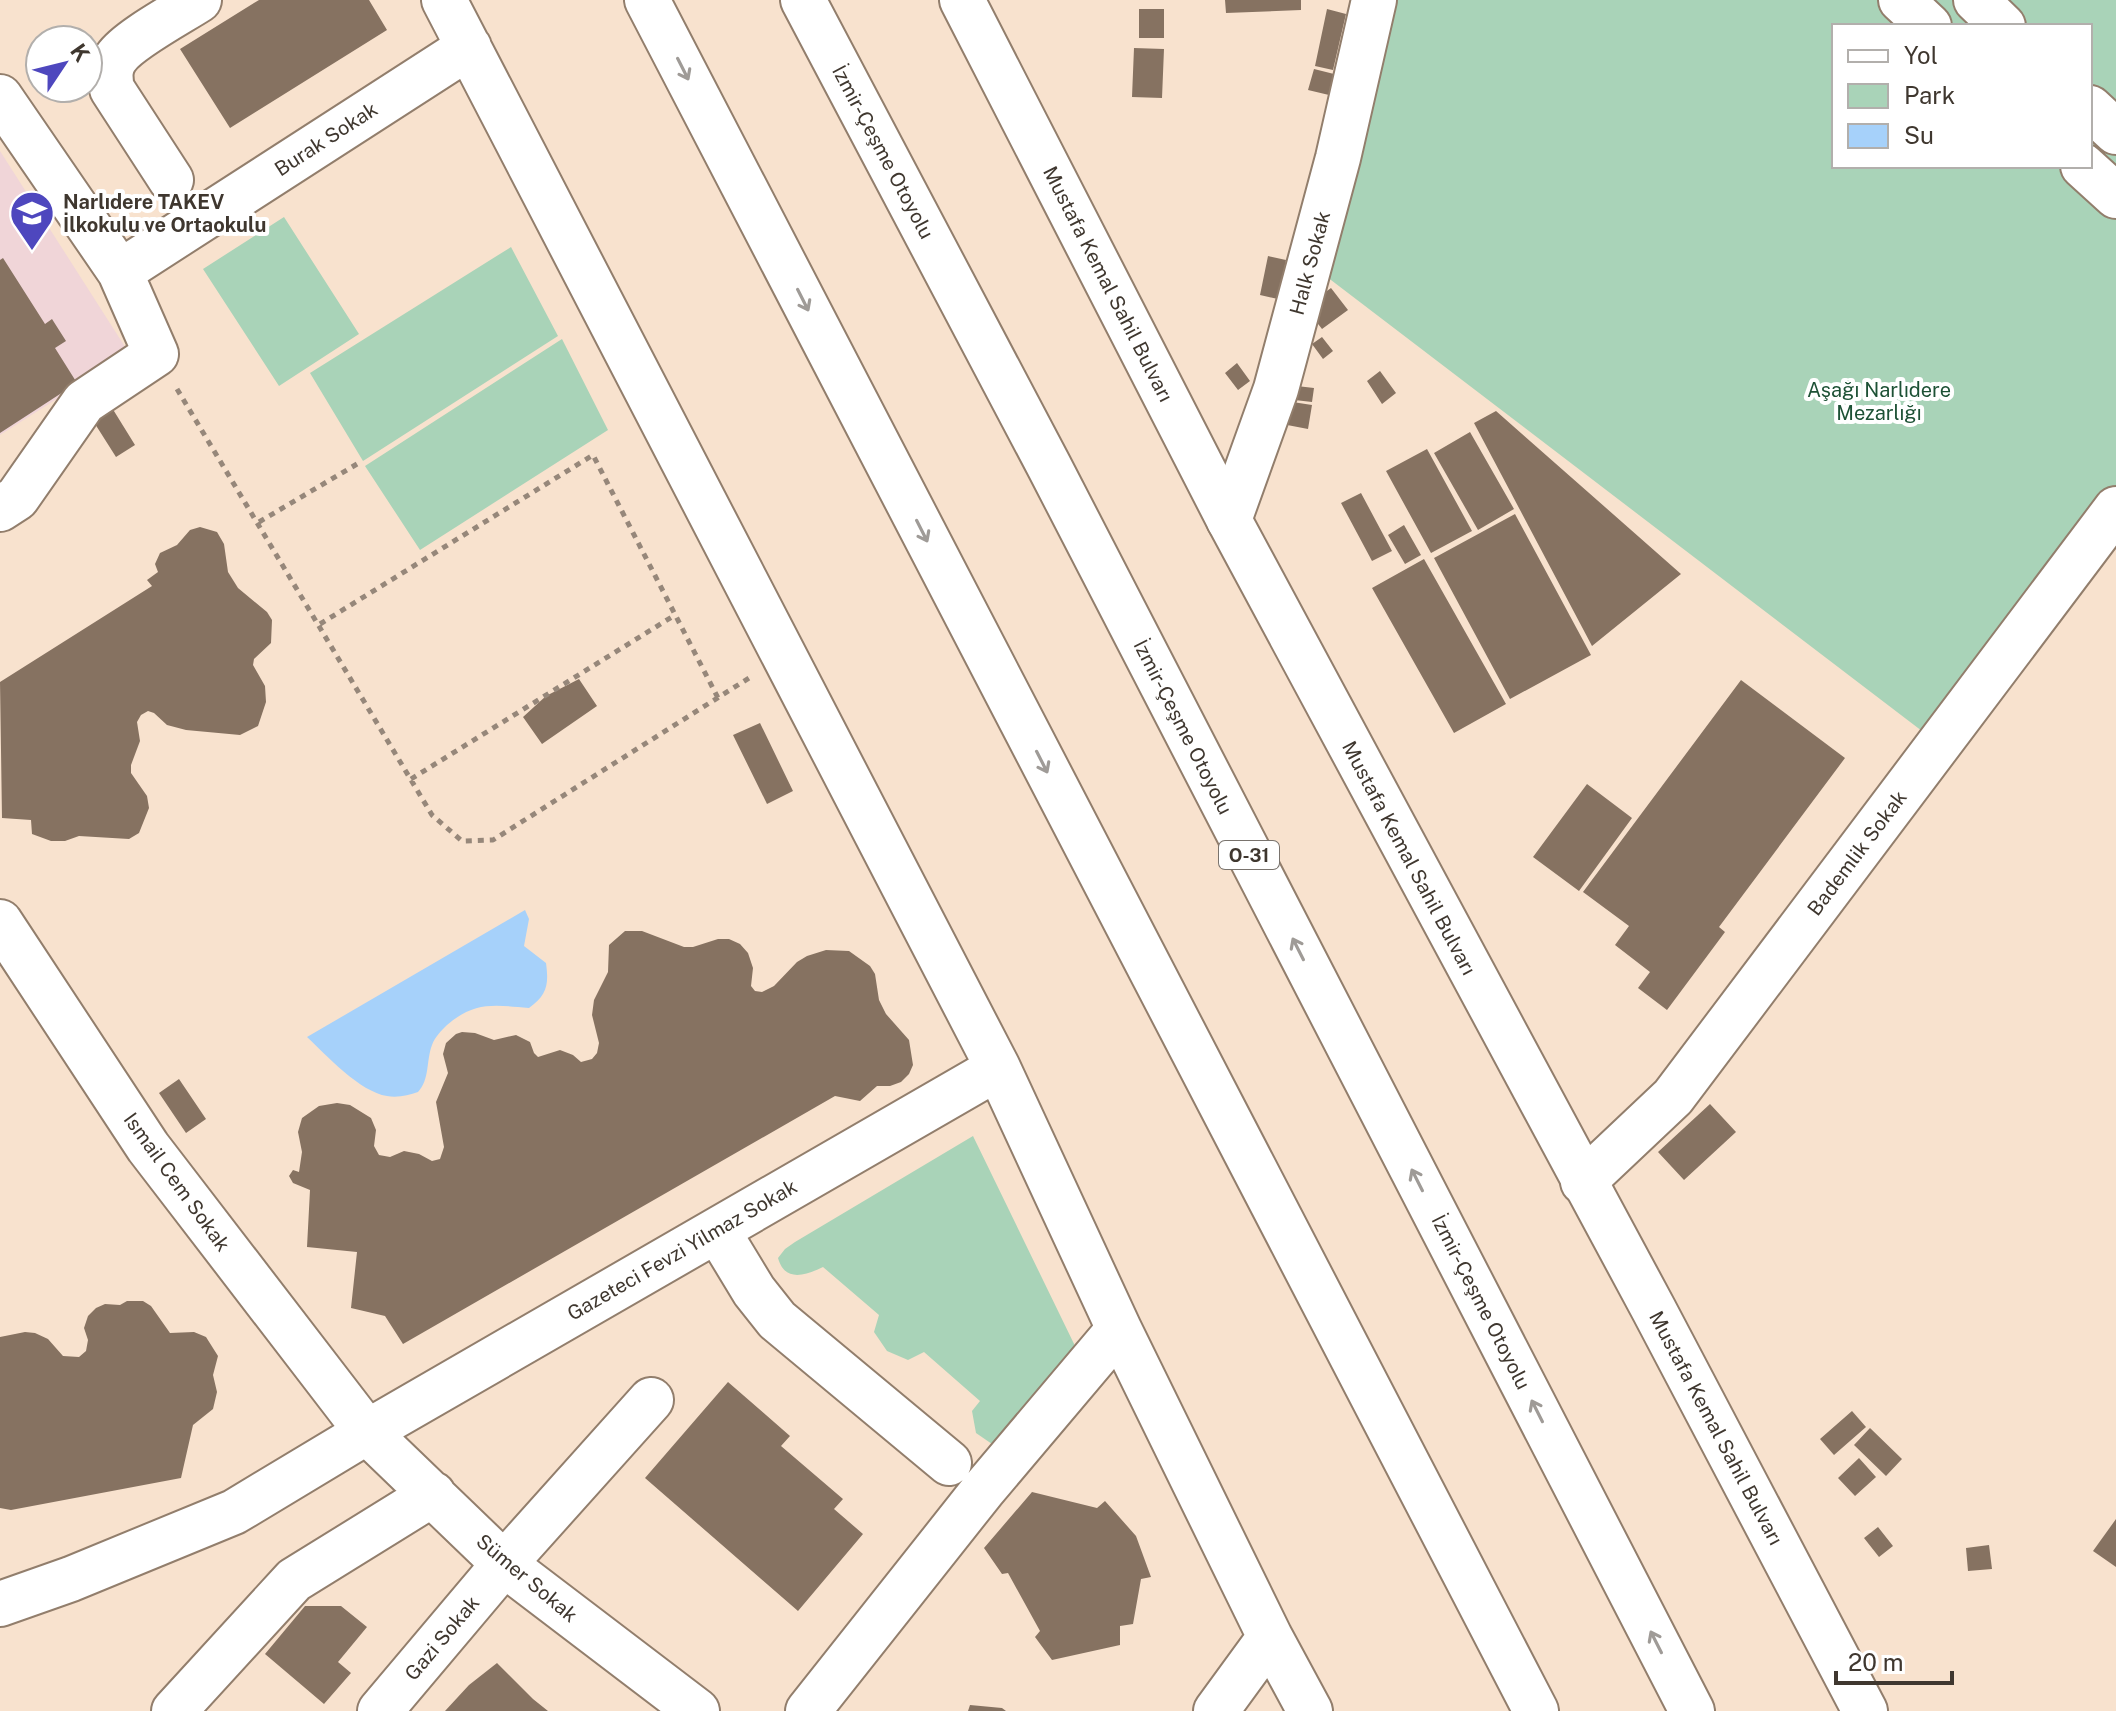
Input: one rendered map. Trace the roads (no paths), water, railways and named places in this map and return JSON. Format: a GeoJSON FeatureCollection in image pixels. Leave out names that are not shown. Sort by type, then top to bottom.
{"type":"FeatureCollection","features":[{"type":"Feature","properties":{"kind":"main road"},"geometry":{"type":"LineString","coordinates":[[171,180],[112,89],[110,77],[117,56],[125,48],[199,0]]}},
{"type":"Feature","properties":{"kind":"main road"},"geometry":{"type":"LineString","coordinates":[[444,0],[998,1068],[1119,1329],[1270,1637],[1310,1711]]}},
{"type":"Feature","properties":{"kind":"main road"},"geometry":{"type":"LineString","coordinates":[[647,0],[1536,1711]]}},
{"type":"Feature","properties":{"kind":"main road","name":"İzmir-Çeşme Otoyolu"},"geometry":{"type":"LineString","coordinates":[[803,0],[1049,466],[1692,1711]]}},
{"type":"Feature","properties":{"kind":"main road","name":"Mustafa Kemal Sahil Bulvarı"},"geometry":{"type":"LineString","coordinates":[[962,0],[1229,520],[1654,1310],[1865,1711]]}},
{"type":"Feature","properties":{"kind":"main road","name":"Halk Sokak"},"geometry":{"type":"LineString","coordinates":[[1229,520],[1276,389],[1334,173],[1374,0]]}},
{"type":"Feature","properties":{"kind":"main road"},"geometry":{"type":"LineString","coordinates":[[1901,0],[1927,24]]}},
{"type":"Feature","properties":{"kind":"main road"},"geometry":{"type":"LineString","coordinates":[[1976,0],[2001,24]]}},
{"type":"Feature","properties":{"kind":"main road","name":"Burak Sokak"},"geometry":{"type":"LineString","coordinates":[[120,272],[469,47]]}},
{"type":"Feature","properties":{"kind":"main road"},"geometry":{"type":"LineString","coordinates":[[0,97],[120,272],[156,354],[84,402],[17,498],[0,509]]}},
{"type":"Feature","properties":{"kind":"main road"},"geometry":{"type":"LineString","coordinates":[[2092,110],[2116,132]]}},
{"type":"Feature","properties":{"kind":"main road"},"geometry":{"type":"LineString","coordinates":[[2085,168],[2116,196]]}},
{"type":"Feature","properties":{"kind":"main road","name":"Bademlik Sokak"},"geometry":{"type":"LineString","coordinates":[[1583,1182],[1673,1097],[2116,509]]}},
{"type":"Feature","properties":{"kind":"main road","name":"Ismail Cem Sokak"},"geometry":{"type":"LineString","coordinates":[[0,922],[148,1147],[367,1432]]}},
{"type":"Feature","properties":{"kind":"main road","name":"Gazeteci Fevzi Yilmaz Sokak"},"geometry":{"type":"LineString","coordinates":[[0,1604],[71,1579],[234,1512],[998,1068]]}},
{"type":"Feature","properties":{"kind":"main road"},"geometry":{"type":"LineString","coordinates":[[717,1230],[754,1291],[777,1320],[949,1463]]}},
{"type":"Feature","properties":{"kind":"main road"},"geometry":{"type":"LineString","coordinates":[[808,1711],[983,1490],[1119,1329]]}},
{"type":"Feature","properties":{"kind":"main road","name":"Gazi Sokak"},"geometry":{"type":"LineString","coordinates":[[380,1711],[504,1564],[651,1400]]}},
{"type":"Feature","properties":{"kind":"main road","name":"Sümer Sokak"},"geometry":{"type":"LineString","coordinates":[[367,1432],[504,1564],[697,1711]]}},
{"type":"Feature","properties":{"kind":"main road"},"geometry":{"type":"LineString","coordinates":[[174,1711],[294,1580],[433,1494]]}},
{"type":"Feature","properties":{"kind":"main road"},"geometry":{"type":"LineString","coordinates":[[1216,1711],[1270,1637]]}},
{"type":"Feature","properties":{"kind":"water"},"geometry":{"type":"Polygon","coordinates":[[[525,910],[529,919],[524,946],[546,963],[547,983],[543,994],[529,1008],[485,1006],[457,1017],[436,1037],[418,1092],[395,1097],[366,1088],[307,1037],[525,910]]]}},
{"type":"Feature","properties":{"kind":"place","name":"Narlıdere TAKEV İlkokulu ve Ortaokulu"},"geometry":{"type":"Point","coordinates":[32,252]}},
{"type":"Feature","properties":{"kind":"park label","name":"Aşağı Narlıdere Mezarlığı"},"geometry":{"type":"Point","coordinates":[1879,402]}}]}
